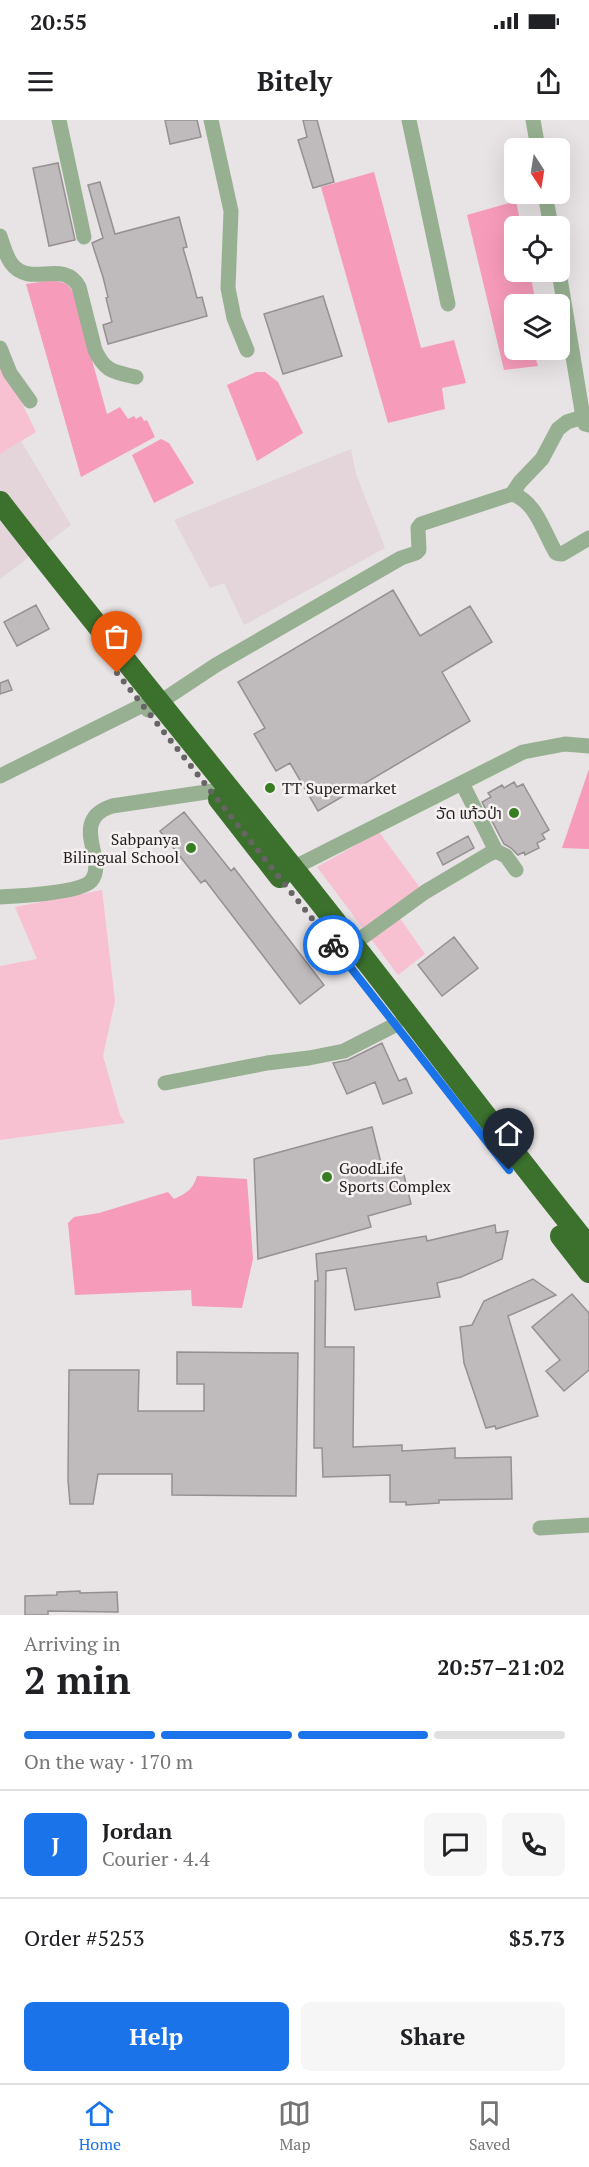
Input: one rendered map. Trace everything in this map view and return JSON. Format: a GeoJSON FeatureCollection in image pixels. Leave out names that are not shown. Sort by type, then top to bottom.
{"type":"FeatureCollection","features":[{"type":"Feature","properties":{"kind":"highway"},"geometry":{"type":"LineString","coordinates":[[0,502],[74,597],[213,791],[589,1272]]}},
{"type":"Feature","properties":{"kind":"highway"},"geometry":{"type":"LineString","coordinates":[[0,527],[62,607],[293,868],[589,1247]]}},
{"type":"Feature","properties":{"kind":"street"},"geometry":{"type":"LineString","coordinates":[[59,120],[84,237]]}},
{"type":"Feature","properties":{"kind":"street"},"geometry":{"type":"LineString","coordinates":[[211,120],[231,211],[228,288],[234,318],[247,350]]}},
{"type":"Feature","properties":{"kind":"street"},"geometry":{"type":"LineString","coordinates":[[409,120],[448,304]]}},
{"type":"Feature","properties":{"kind":"street"},"geometry":{"type":"LineString","coordinates":[[533,120],[536,138]]}},
{"type":"Feature","properties":{"kind":"street"},"geometry":{"type":"LineString","coordinates":[[0,236],[9,261],[23,273],[35,276],[59,272],[75,280],[79,287],[99,360],[110,370],[136,377]]}},
{"type":"Feature","properties":{"kind":"street"},"geometry":{"type":"LineString","coordinates":[[512,494],[542,459],[558,429],[567,422],[586,421],[561,282]]}},
{"type":"Feature","properties":{"kind":"street"},"geometry":{"type":"LineString","coordinates":[[0,348],[10,373],[30,401]]}},
{"type":"Feature","properties":{"kind":"street"},"geometry":{"type":"LineString","coordinates":[[0,776],[150,705],[401,558],[416,553],[419,550],[418,528],[421,524],[512,494],[522,497],[530,505],[556,553],[562,554],[589,538]]}},
{"type":"Feature","properties":{"kind":"street"},"geometry":{"type":"LineString","coordinates":[[293,868],[523,752],[565,744],[589,746]]}},
{"type":"Feature","properties":{"kind":"street"},"geometry":{"type":"LineString","coordinates":[[462,783],[496,851],[506,856],[516,870]]}},
{"type":"Feature","properties":{"kind":"street"},"geometry":{"type":"LineString","coordinates":[[0,897],[41,895],[84,886],[91,882],[95,873],[91,828],[93,816],[100,810],[112,806],[213,791]]}},
{"type":"Feature","properties":{"kind":"street"},"geometry":{"type":"LineString","coordinates":[[352,945],[425,892],[496,851]]}},
{"type":"Feature","properties":{"kind":"street"},"geometry":{"type":"LineString","coordinates":[[165,1083],[344,1051],[395,1025]]}},
{"type":"Feature","properties":{"kind":"street"},"geometry":{"type":"LineString","coordinates":[[540,1528],[589,1525]]}},
{"type":"Feature","properties":{"kind":"shaded area"},"geometry":{"type":"Polygon","coordinates":[[[374,172],[421,348],[454,340],[466,383],[442,388],[445,409],[388,423],[321,187],[374,172]]]}},
{"type":"Feature","properties":{"kind":"shaded area"},"geometry":{"type":"Polygon","coordinates":[[[506,204],[517,204],[519,216],[504,216],[504,282],[532,282],[534,294],[504,294],[504,360],[536,360],[538,366],[504,370],[467,215],[506,204]]]}},
{"type":"Feature","properties":{"kind":"shaded area"},"geometry":{"type":"Polygon","coordinates":[[[54,280],[67,284],[73,292],[107,414],[120,407],[128,419],[141,416],[144,421],[147,420],[155,437],[81,477],[26,284],[54,280]]]}},
{"type":"Feature","properties":{"kind":"shaded area"},"geometry":{"type":"Polygon","coordinates":[[[0,358],[36,432],[0,454],[0,358]]]}},
{"type":"Feature","properties":{"kind":"shaded area"},"geometry":{"type":"Polygon","coordinates":[[[256,372],[265,372],[278,382],[303,433],[257,461],[227,385],[256,372]]]}},
{"type":"Feature","properties":{"kind":"shaded area"},"geometry":{"type":"Polygon","coordinates":[[[161,439],[169,443],[194,483],[154,503],[132,455],[161,439]]]}},
{"type":"Feature","properties":{"kind":"shaded area"},"geometry":{"type":"Polygon","coordinates":[[[21,441],[71,525],[0,579],[0,454],[21,441]]]}},
{"type":"Feature","properties":{"kind":"shaded area"},"geometry":{"type":"Polygon","coordinates":[[[351,449],[356,474],[385,548],[244,625],[224,583],[210,588],[174,520],[351,449]]]}},
{"type":"Feature","properties":{"kind":"shaded area"},"geometry":{"type":"Polygon","coordinates":[[[589,769],[589,849],[562,848],[589,769]]]}},
{"type":"Feature","properties":{"kind":"shaded area"},"geometry":{"type":"Polygon","coordinates":[[[379,832],[421,889],[392,907],[425,954],[398,975],[317,867],[379,832]]]}},
{"type":"Feature","properties":{"kind":"shaded area"},"geometry":{"type":"Polygon","coordinates":[[[102,890],[115,1001],[103,1056],[120,1115],[125,1123],[0,1140],[0,966],[37,959],[15,907],[102,890]]]}},
{"type":"Feature","properties":{"kind":"shaded area"},"geometry":{"type":"Polygon","coordinates":[[[197,1176],[247,1179],[253,1259],[242,1308],[192,1306],[191,1290],[75,1295],[68,1223],[74,1217],[99,1213],[168,1192],[174,1199],[189,1190],[197,1176]]]}},
{"type":"Feature","properties":{"kind":"building"},"geometry":{"type":"Polygon","coordinates":[[[165,120],[197,120],[201,137],[170,144],[165,120]]]}},
{"type":"Feature","properties":{"kind":"building"},"geometry":{"type":"Polygon","coordinates":[[[303,120],[317,120],[334,182],[313,188],[298,140],[307,137],[303,120]]]}},
{"type":"Feature","properties":{"kind":"building"},"geometry":{"type":"Polygon","coordinates":[[[58,163],[75,240],[49,246],[33,168],[58,163]]]}},
{"type":"Feature","properties":{"kind":"building"},"geometry":{"type":"Polygon","coordinates":[[[100,182],[115,234],[179,217],[187,247],[183,248],[197,298],[202,297],[207,316],[108,344],[103,325],[112,322],[103,277],[92,243],[103,238],[88,185],[100,182]]]}},
{"type":"Feature","properties":{"kind":"building"},"geometry":{"type":"Polygon","coordinates":[[[323,296],[342,356],[283,374],[264,314],[323,296]]]}},
{"type":"Feature","properties":{"kind":"building"},"geometry":{"type":"Polygon","coordinates":[[[393,590],[420,636],[470,606],[492,642],[442,672],[470,721],[318,811],[290,763],[276,771],[254,734],[265,728],[238,682],[393,590]]]}},
{"type":"Feature","properties":{"kind":"building"},"geometry":{"type":"Polygon","coordinates":[[[36,605],[49,629],[17,646],[4,622],[36,605]]]}},
{"type":"Feature","properties":{"kind":"building"},"geometry":{"type":"Polygon","coordinates":[[[8,680],[12,690],[0,694],[0,683],[8,680]]]}},
{"type":"Feature","properties":{"kind":"building","name":"ວັດ ແກ້ວປ່າ"},"geometry":{"type":"Polygon","coordinates":[[[514,782],[517,787],[523,784],[549,830],[542,834],[545,839],[537,843],[539,848],[525,855],[524,852],[518,855],[504,844],[482,802],[491,797],[488,793],[502,785],[504,788],[514,782]]]}},
{"type":"Feature","properties":{"kind":"building"},"geometry":{"type":"Polygon","coordinates":[[[184,812],[231,871],[234,868],[324,985],[300,1004],[205,880],[201,883],[160,831],[184,812]]]}},
{"type":"Feature","properties":{"kind":"building"},"geometry":{"type":"Polygon","coordinates":[[[468,836],[474,848],[443,865],[437,853],[468,836]]]}},
{"type":"Feature","properties":{"kind":"building"},"geometry":{"type":"Polygon","coordinates":[[[454,937],[478,968],[442,996],[418,965],[454,937]]]}},
{"type":"Feature","properties":{"kind":"building"},"geometry":{"type":"Polygon","coordinates":[[[382,1043],[399,1081],[406,1078],[412,1093],[383,1104],[375,1082],[347,1094],[333,1063],[348,1060],[382,1043]]]}},
{"type":"Feature","properties":{"kind":"building"},"geometry":{"type":"Polygon","coordinates":[[[372,1127],[383,1171],[402,1167],[411,1204],[368,1216],[371,1227],[258,1259],[254,1159],[372,1127]]]}},
{"type":"Feature","properties":{"kind":"building"},"geometry":{"type":"Polygon","coordinates":[[[495,1225],[496,1233],[508,1231],[502,1259],[461,1277],[437,1283],[440,1297],[355,1310],[346,1268],[326,1271],[325,1347],[354,1347],[353,1447],[402,1445],[402,1451],[455,1448],[455,1458],[511,1457],[512,1499],[439,1500],[439,1503],[406,1505],[406,1502],[390,1502],[390,1475],[323,1477],[322,1448],[314,1448],[315,1281],[318,1281],[316,1254],[426,1236],[427,1241],[495,1225]]]}},
{"type":"Feature","properties":{"kind":"building"},"geometry":{"type":"Polygon","coordinates":[[[533,1279],[556,1295],[508,1316],[538,1416],[496,1429],[495,1426],[486,1428],[464,1363],[460,1327],[472,1325],[484,1301],[533,1279]]]}},
{"type":"Feature","properties":{"kind":"building"},"geometry":{"type":"Polygon","coordinates":[[[572,1294],[589,1313],[589,1370],[564,1391],[546,1371],[560,1360],[532,1327],[572,1294]]]}},
{"type":"Feature","properties":{"kind":"building"},"geometry":{"type":"Polygon","coordinates":[[[177,1352],[298,1353],[296,1496],[172,1495],[172,1474],[98,1474],[93,1504],[70,1504],[68,1480],[69,1370],[139,1370],[138,1411],[204,1411],[204,1384],[177,1384],[177,1352]]]}},
{"type":"Feature","properties":{"kind":"building"},"geometry":{"type":"Polygon","coordinates":[[[80,1591],[80,1593],[117,1592],[118,1612],[48,1611],[48,1615],[25,1615],[25,1596],[57,1595],[57,1592],[80,1591]]]}},
{"type":"Feature","properties":{"kind":"way so far"},"geometry":{"type":"LineString","coordinates":[[117,673],[333,945]]}},
{"type":"Feature","properties":{"kind":"place","name":"TT Supermarket"},"geometry":{"type":"Point","coordinates":[270,788]}},
{"type":"Feature","properties":{"kind":"place","name":"ວັດ ແກ້ວປ່າ"},"geometry":{"type":"Point","coordinates":[514,813]}},
{"type":"Feature","properties":{"kind":"place","name":"Sabpanya Bilingual School"},"geometry":{"type":"Point","coordinates":[191,848]}},
{"type":"Feature","properties":{"kind":"place","name":"GoodLife Sports Complex"},"geometry":{"type":"Point","coordinates":[327,1177]}},
{"type":"Feature","properties":{"kind":"route"},"geometry":{"type":"LineString","coordinates":[[333,945],[509,1170]]}}]}
